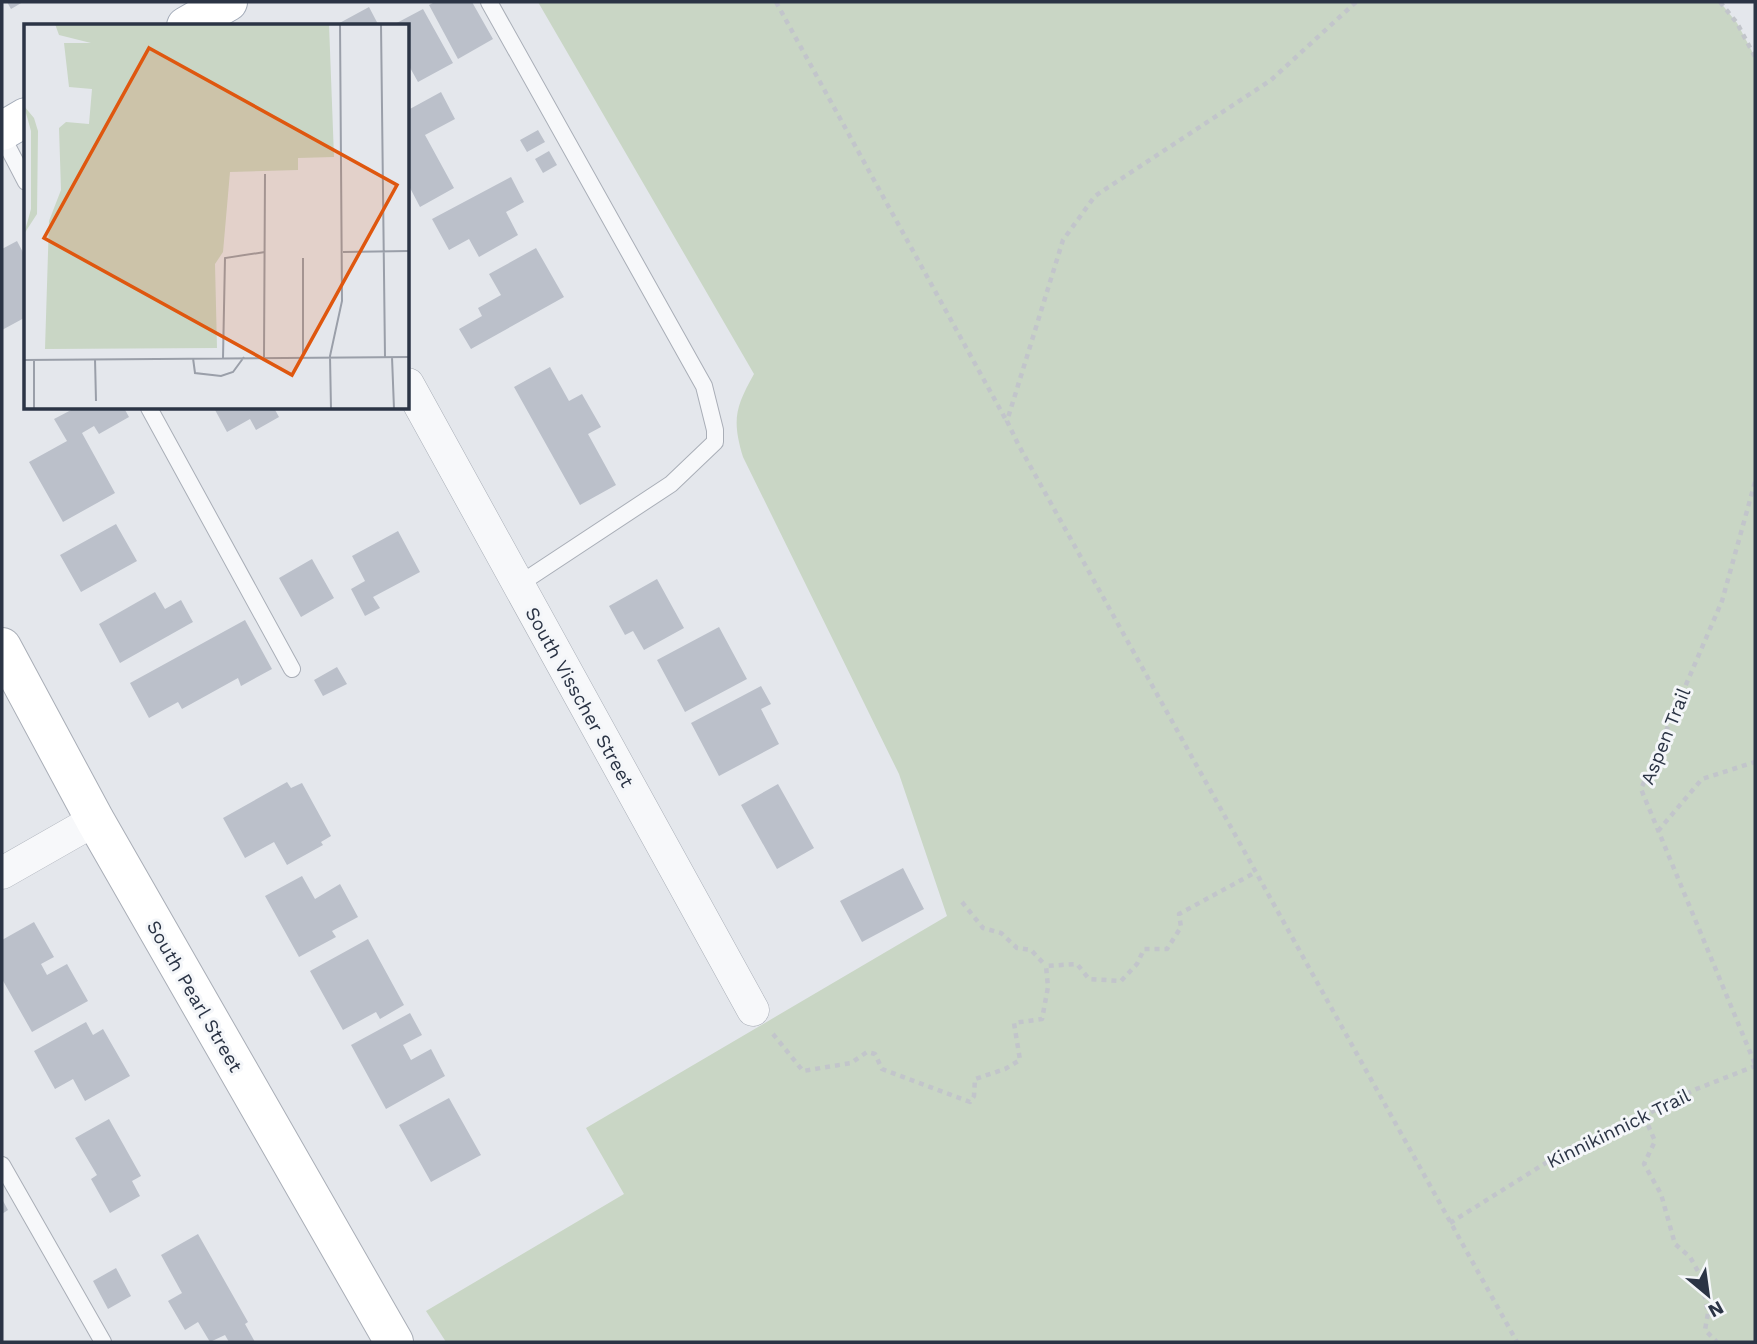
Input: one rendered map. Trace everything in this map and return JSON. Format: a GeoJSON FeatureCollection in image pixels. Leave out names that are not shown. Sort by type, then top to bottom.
{"type":"FeatureCollection","features":[{"type":"Feature","properties":{"kind":"street"},"geometry":{"type":"LineString","coordinates":[[2,134],[24,118]]}},
{"type":"Feature","properties":{"kind":"street","name":"South Visscher Street"},"geometry":{"type":"LineString","coordinates":[[410,388],[753,1010]]}},
{"type":"Feature","properties":{"kind":"street","name":"South Pearl Street"},"geometry":{"type":"LineString","coordinates":[[2,647],[95,820],[394,1342]]}},
{"type":"Feature","properties":{"kind":"street"},"geometry":{"type":"LineString","coordinates":[[2,873],[95,820]]}},
{"type":"Feature","properties":{"kind":"lane"},"geometry":{"type":"LineString","coordinates":[[489,2],[704,386],[715,430],[715,442],[671,484],[518,585]]}},
{"type":"Feature","properties":{"kind":"lane"},"geometry":{"type":"LineString","coordinates":[[2,134],[24,178]]}},
{"type":"Feature","properties":{"kind":"lane"},"geometry":{"type":"LineString","coordinates":[[150,410],[292,669]]}},
{"type":"Feature","properties":{"kind":"lane"},"geometry":{"type":"LineString","coordinates":[[2,1165],[103,1342]]}},
{"type":"Feature","properties":{"kind":"path"},"geometry":{"type":"LineString","coordinates":[[776,2],[1018,444],[1517,1342]]}},
{"type":"Feature","properties":{"kind":"path"},"geometry":{"type":"LineString","coordinates":[[1007,421],[1063,240],[1095,196],[1271,80],[1356,2]]}},
{"type":"Feature","properties":{"kind":"path"},"geometry":{"type":"LineString","coordinates":[[1721,3],[1737,23],[1755,57]]}},
{"type":"Feature","properties":{"kind":"path","name":"Aspen Trail"},"geometry":{"type":"LineString","coordinates":[[1755,482],[1723,601],[1641,789],[1755,1065]]}},
{"type":"Feature","properties":{"kind":"path"},"geometry":{"type":"LineString","coordinates":[[1658,831],[1702,779],[1755,762]]}},
{"type":"Feature","properties":{"kind":"path"},"geometry":{"type":"LineString","coordinates":[[1046,966],[1077,964],[1089,979],[1121,981],[1137,964],[1144,949],[1167,949],[1181,927],[1179,914],[1255,872]]}},
{"type":"Feature","properties":{"kind":"path"},"geometry":{"type":"LineString","coordinates":[[753,1010],[803,1071],[851,1063],[867,1052],[875,1054],[882,1069],[970,1102],[974,1096],[975,1079],[1020,1060],[1014,1023],[1042,1019],[1048,987],[1046,966],[1031,950],[1017,948],[1001,933],[983,928],[962,902]]}},
{"type":"Feature","properties":{"kind":"path","name":"Kinnikinnick Trail"},"geometry":{"type":"LineString","coordinates":[[1450,1223],[1568,1149],[1644,1116],[1694,1090],[1755,1065]]}},
{"type":"Feature","properties":{"kind":"path"},"geometry":{"type":"LineString","coordinates":[[1644,1116],[1655,1141],[1644,1164],[1661,1194],[1675,1244],[1690,1256],[1704,1282],[1703,1293],[1708,1313],[1705,1330],[1717,1342]]}},
{"type":"Feature","properties":{"kind":"green space"},"geometry":{"type":"Polygon","coordinates":[[[538,2],[1720,2],[1737,23],[1755,57],[1755,1342],[446,1342],[426,1311],[624,1194],[586,1128],[947,916],[899,774],[743,457],[737,433],[737,414],[754,374],[538,2]]]}},
{"type":"Feature","properties":{"kind":"building"},"geometry":{"type":"Polygon","coordinates":[[[7,2],[23,2],[11,9],[7,2]]]}},
{"type":"Feature","properties":{"kind":"building"},"geometry":{"type":"Polygon","coordinates":[[[435,2],[472,2],[493,39],[458,59],[429,5],[435,2]]]}},
{"type":"Feature","properties":{"kind":"building"},"geometry":{"type":"Polygon","coordinates":[[[369,7],[378,24],[338,24],[369,7]]]}},
{"type":"Feature","properties":{"kind":"building"},"geometry":{"type":"Polygon","coordinates":[[[423,9],[453,63],[418,82],[410,68],[410,24],[395,24],[423,9]]]}},
{"type":"Feature","properties":{"kind":"building"},"geometry":{"type":"Polygon","coordinates":[[[441,92],[455,119],[425,135],[454,188],[420,207],[410,188],[410,109],[441,92]]]}},
{"type":"Feature","properties":{"kind":"building"},"geometry":{"type":"Polygon","coordinates":[[[538,130],[545,142],[527,152],[520,140],[538,130]]]}},
{"type":"Feature","properties":{"kind":"building"},"geometry":{"type":"Polygon","coordinates":[[[549,151],[557,165],[543,173],[535,159],[549,151]]]}},
{"type":"Feature","properties":{"kind":"building"},"geometry":{"type":"Polygon","coordinates":[[[511,177],[524,202],[506,212],[518,235],[479,257],[469,239],[449,250],[432,219],[511,177]]]}},
{"type":"Feature","properties":{"kind":"building"},"geometry":{"type":"Polygon","coordinates":[[[17,241],[24,254],[24,318],[2,330],[2,249],[17,241]]]}},
{"type":"Feature","properties":{"kind":"building"},"geometry":{"type":"Polygon","coordinates":[[[536,248],[564,297],[471,349],[459,329],[482,316],[478,308],[501,295],[489,274],[536,248]]]}},
{"type":"Feature","properties":{"kind":"building"},"geometry":{"type":"Polygon","coordinates":[[[550,367],[569,401],[582,394],[601,427],[588,434],[616,485],[580,505],[514,387],[550,367]]]}},
{"type":"Feature","properties":{"kind":"building"},"geometry":{"type":"Polygon","coordinates":[[[71,410],[125,410],[129,417],[99,434],[94,426],[82,433],[115,493],[63,522],[29,462],[67,441],[54,419],[71,410]]]}},
{"type":"Feature","properties":{"kind":"building"},"geometry":{"type":"Polygon","coordinates":[[[215,410],[275,410],[279,417],[256,430],[250,419],[227,432],[215,410]]]}},
{"type":"Feature","properties":{"kind":"building"},"geometry":{"type":"Polygon","coordinates":[[[116,524],[137,561],[81,592],[60,555],[116,524]]]}},
{"type":"Feature","properties":{"kind":"building"},"geometry":{"type":"Polygon","coordinates":[[[398,531],[420,572],[373,597],[380,608],[365,616],[351,589],[365,581],[352,556],[398,531]]]}},
{"type":"Feature","properties":{"kind":"building"},"geometry":{"type":"Polygon","coordinates":[[[312,559],[334,598],[301,617],[279,578],[312,559]]]}},
{"type":"Feature","properties":{"kind":"building"},"geometry":{"type":"Polygon","coordinates":[[[657,579],[684,628],[644,650],[633,631],[625,635],[609,606],[657,579]]]}},
{"type":"Feature","properties":{"kind":"building"},"geometry":{"type":"Polygon","coordinates":[[[155,592],[165,609],[181,600],[193,622],[120,663],[99,624],[155,592]]]}},
{"type":"Feature","properties":{"kind":"building"},"geometry":{"type":"Polygon","coordinates":[[[245,620],[272,669],[241,686],[238,678],[182,709],[178,702],[149,718],[130,683],[245,620]]]}},
{"type":"Feature","properties":{"kind":"building"},"geometry":{"type":"Polygon","coordinates":[[[719,627],[747,679],[685,712],[657,660],[719,627]]]}},
{"type":"Feature","properties":{"kind":"building"},"geometry":{"type":"Polygon","coordinates":[[[337,667],[347,684],[323,696],[314,680],[337,667]]]}},
{"type":"Feature","properties":{"kind":"building"},"geometry":{"type":"Polygon","coordinates":[[[761,686],[771,704],[761,709],[779,744],[719,776],[691,723],[761,686]]]}},
{"type":"Feature","properties":{"kind":"building"},"geometry":{"type":"Polygon","coordinates":[[[287,782],[291,788],[302,783],[331,836],[321,842],[323,845],[287,865],[274,842],[245,858],[223,818],[287,782]]]}},
{"type":"Feature","properties":{"kind":"building"},"geometry":{"type":"Polygon","coordinates":[[[778,784],[814,848],[777,869],[741,805],[778,784]]]}},
{"type":"Feature","properties":{"kind":"building"},"geometry":{"type":"Polygon","coordinates":[[[903,868],[924,909],[862,942],[840,901],[903,868]]]}},
{"type":"Feature","properties":{"kind":"building"},"geometry":{"type":"Polygon","coordinates":[[[302,876],[315,899],[340,884],[358,917],[332,931],[336,937],[299,957],[265,896],[302,876]]]}},
{"type":"Feature","properties":{"kind":"building"},"geometry":{"type":"Polygon","coordinates":[[[34,922],[54,957],[41,964],[47,975],[67,964],[88,1001],[32,1032],[2,979],[2,940],[34,922]]]}},
{"type":"Feature","properties":{"kind":"building"},"geometry":{"type":"Polygon","coordinates":[[[368,939],[404,1005],[380,1019],[376,1012],[343,1030],[310,971],[368,939]]]}},
{"type":"Feature","properties":{"kind":"building"},"geometry":{"type":"Polygon","coordinates":[[[410,1013],[422,1035],[403,1045],[411,1060],[431,1049],[445,1076],[386,1109],[351,1045],[410,1013]]]}},
{"type":"Feature","properties":{"kind":"building"},"geometry":{"type":"Polygon","coordinates":[[[86,1022],[93,1035],[103,1029],[130,1076],[85,1101],[73,1079],[55,1089],[34,1051],[86,1022]]]}},
{"type":"Feature","properties":{"kind":"building"},"geometry":{"type":"Polygon","coordinates":[[[449,1098],[481,1155],[431,1182],[399,1125],[449,1098]]]}},
{"type":"Feature","properties":{"kind":"building"},"geometry":{"type":"Polygon","coordinates":[[[109,1119],[141,1176],[132,1181],[140,1196],[110,1213],[91,1179],[97,1175],[75,1138],[109,1119]]]}},
{"type":"Feature","properties":{"kind":"building"},"geometry":{"type":"Polygon","coordinates":[[[2,1199],[8,1210],[2,1214],[2,1199]]]}},
{"type":"Feature","properties":{"kind":"building"},"geometry":{"type":"Polygon","coordinates":[[[198,1234],[248,1322],[245,1324],[255,1342],[229,1342],[225,1335],[210,1342],[198,1322],[185,1330],[168,1301],[182,1293],[161,1255],[198,1234]]]}},
{"type":"Feature","properties":{"kind":"building"},"geometry":{"type":"Polygon","coordinates":[[[116,1268],[131,1296],[108,1309],[93,1281],[116,1268]]]}}]}
